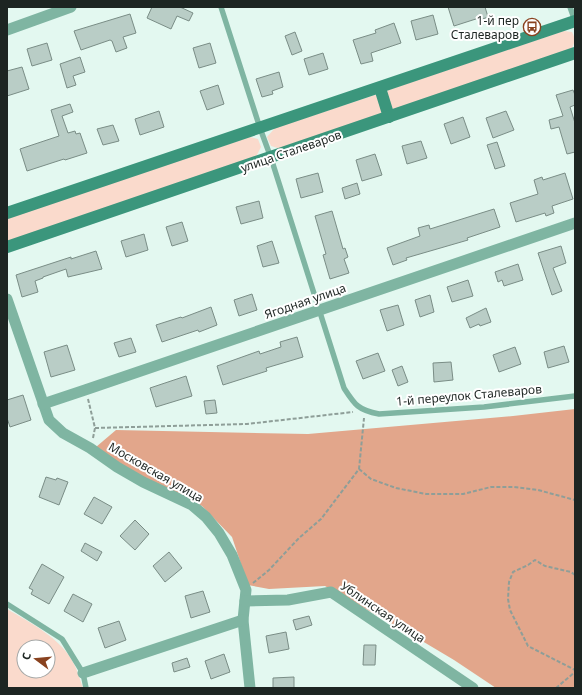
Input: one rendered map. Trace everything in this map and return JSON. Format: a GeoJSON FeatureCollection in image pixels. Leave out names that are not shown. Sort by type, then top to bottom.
{"type":"FeatureCollection","features":[{"type":"Feature","properties":{"kind":"main road"},"geometry":{"type":"LineString","coordinates":[[7,213],[575,21]]}},
{"type":"Feature","properties":{"kind":"main road","name":"улица Сталеваров"},"geometry":{"type":"LineString","coordinates":[[7,247],[575,53]]}},
{"type":"Feature","properties":{"kind":"main road"},"geometry":{"type":"LineString","coordinates":[[380,88],[389,117]]}},
{"type":"Feature","properties":{"kind":"street"},"geometry":{"type":"LineString","coordinates":[[7,30],[71,7]]}},
{"type":"Feature","properties":{"kind":"street","name":"Ягодная улица"},"geometry":{"type":"LineString","coordinates":[[43,404],[575,223]]}},
{"type":"Feature","properties":{"kind":"street","name":"Московская улица"},"geometry":{"type":"LineString","coordinates":[[7,299],[49,420],[62,433],[90,448],[143,482],[192,505],[206,517],[219,533],[232,555],[246,596],[243,620],[250,688]]}},
{"type":"Feature","properties":{"kind":"street","name":"Ублинская улица"},"geometry":{"type":"LineString","coordinates":[[246,596],[288,600],[331,592],[473,688]]}},
{"type":"Feature","properties":{"kind":"street"},"geometry":{"type":"LineString","coordinates":[[83,673],[243,620]]}},
{"type":"Feature","properties":{"kind":"lane"},"geometry":{"type":"LineString","coordinates":[[221,7],[344,388],[353,402],[364,411]]}},
{"type":"Feature","properties":{"kind":"lane"},"geometry":{"type":"LineString","coordinates":[[570,7],[575,21]]}},
{"type":"Feature","properties":{"kind":"lane","name":"1-й переулок Сталеваров"},"geometry":{"type":"LineString","coordinates":[[364,411],[379,414],[484,407],[575,396]]}},
{"type":"Feature","properties":{"kind":"lane"},"geometry":{"type":"LineString","coordinates":[[7,604],[62,639],[83,673],[86,688]]}},
{"type":"Feature","properties":{"kind":"path"},"geometry":{"type":"LineString","coordinates":[[86,390],[95,428],[90,448]]}},
{"type":"Feature","properties":{"kind":"path"},"geometry":{"type":"LineString","coordinates":[[95,428],[247,424],[364,411],[359,469],[321,518],[299,538],[246,596]]}},
{"type":"Feature","properties":{"kind":"path"},"geometry":{"type":"LineString","coordinates":[[359,469],[371,479],[396,488],[426,494],[464,494],[491,487],[514,487],[538,490],[575,500]]}},
{"type":"Feature","properties":{"kind":"path"},"geometry":{"type":"LineString","coordinates":[[556,688],[575,671],[528,646],[510,610],[508,599],[509,582],[513,572],[536,560],[545,566],[571,572],[575,575]]}},
{"type":"Feature","properties":{"kind":"shaded area"},"geometry":{"type":"Polygon","coordinates":[[[564,31],[572,32],[574,41],[571,50],[395,110],[389,107],[386,96],[388,90],[564,31]]]}},
{"type":"Feature","properties":{"kind":"shaded area"},"geometry":{"type":"Polygon","coordinates":[[[375,95],[378,96],[383,110],[380,115],[281,149],[271,146],[267,137],[275,128],[375,95]]]}},
{"type":"Feature","properties":{"kind":"shaded area"},"geometry":{"type":"Polygon","coordinates":[[[250,137],[258,139],[261,147],[256,157],[7,242],[7,218],[250,137]]]}},
{"type":"Feature","properties":{"kind":"shaded area"},"geometry":{"type":"Polygon","coordinates":[[[575,409],[575,688],[496,688],[454,660],[325,586],[269,589],[248,585],[232,537],[202,506],[137,475],[96,447],[116,430],[308,434],[575,409]]]}},
{"type":"Feature","properties":{"kind":"shaded area"},"geometry":{"type":"Polygon","coordinates":[[[7,609],[54,639],[16,639],[16,679],[56,679],[56,641],[69,655],[78,673],[83,688],[7,688],[7,609]]]}},
{"type":"Feature","properties":{"kind":"building"},"geometry":{"type":"Polygon","coordinates":[[[152,7],[180,7],[193,13],[189,21],[177,16],[171,29],[147,18],[152,7]]]}},
{"type":"Feature","properties":{"kind":"building"},"geometry":{"type":"Polygon","coordinates":[[[448,7],[485,7],[488,17],[480,20],[479,18],[454,26],[448,7]]]}},
{"type":"Feature","properties":{"kind":"building"},"geometry":{"type":"Polygon","coordinates":[[[130,14],[136,33],[123,37],[127,48],[116,52],[112,41],[110,40],[81,50],[74,31],[130,14]]]}},
{"type":"Feature","properties":{"kind":"building"},"geometry":{"type":"Polygon","coordinates":[[[433,15],[438,34],[416,40],[411,21],[433,15]]]}},
{"type":"Feature","properties":{"kind":"building"},"geometry":{"type":"Polygon","coordinates":[[[394,23],[401,43],[371,53],[373,61],[361,64],[353,40],[376,33],[375,30],[394,23]]]}},
{"type":"Feature","properties":{"kind":"building"},"geometry":{"type":"Polygon","coordinates":[[[295,32],[302,51],[292,55],[285,36],[295,32]]]}},
{"type":"Feature","properties":{"kind":"building"},"geometry":{"type":"Polygon","coordinates":[[[47,43],[52,60],[32,66],[27,49],[47,43]]]}},
{"type":"Feature","properties":{"kind":"building"},"geometry":{"type":"Polygon","coordinates":[[[210,43],[216,63],[199,68],[193,48],[210,43]]]}},
{"type":"Feature","properties":{"kind":"building"},"geometry":{"type":"Polygon","coordinates":[[[323,53],[328,69],[309,75],[304,59],[323,53]]]}},
{"type":"Feature","properties":{"kind":"building"},"geometry":{"type":"Polygon","coordinates":[[[80,57],[85,72],[73,76],[76,85],[67,88],[60,64],[80,57]]]}},
{"type":"Feature","properties":{"kind":"building"},"geometry":{"type":"Polygon","coordinates":[[[22,67],[29,89],[7,96],[7,71],[22,67]]]}},
{"type":"Feature","properties":{"kind":"building"},"geometry":{"type":"Polygon","coordinates":[[[279,72],[283,87],[272,91],[273,94],[262,97],[256,79],[279,72]]]}},
{"type":"Feature","properties":{"kind":"building"},"geometry":{"type":"Polygon","coordinates":[[[218,85],[224,104],[207,110],[200,91],[218,85]]]}},
{"type":"Feature","properties":{"kind":"building"},"geometry":{"type":"Polygon","coordinates":[[[573,90],[575,95],[575,105],[570,107],[575,123],[575,152],[567,154],[559,127],[551,129],[549,120],[563,116],[556,95],[573,90]]]}},
{"type":"Feature","properties":{"kind":"building"},"geometry":{"type":"Polygon","coordinates":[[[70,104],[73,112],[62,116],[68,133],[75,131],[76,134],[80,133],[87,153],[27,171],[20,149],[59,136],[51,110],[70,104]]]}},
{"type":"Feature","properties":{"kind":"building"},"geometry":{"type":"Polygon","coordinates":[[[159,111],[164,127],[140,135],[135,119],[159,111]]]}},
{"type":"Feature","properties":{"kind":"building"},"geometry":{"type":"Polygon","coordinates":[[[506,111],[514,130],[493,138],[486,118],[506,111]]]}},
{"type":"Feature","properties":{"kind":"building"},"geometry":{"type":"Polygon","coordinates":[[[463,117],[470,137],[451,144],[444,124],[463,117]]]}},
{"type":"Feature","properties":{"kind":"building"},"geometry":{"type":"Polygon","coordinates":[[[113,125],[119,141],[103,145],[97,129],[113,125]]]}},
{"type":"Feature","properties":{"kind":"building"},"geometry":{"type":"Polygon","coordinates":[[[421,141],[427,158],[407,164],[402,146],[421,141]]]}},
{"type":"Feature","properties":{"kind":"building"},"geometry":{"type":"Polygon","coordinates":[[[497,142],[505,166],[495,169],[487,145],[497,142]]]}},
{"type":"Feature","properties":{"kind":"building"},"geometry":{"type":"Polygon","coordinates":[[[375,154],[382,175],[362,181],[356,160],[375,154]]]}},
{"type":"Feature","properties":{"kind":"building"},"geometry":{"type":"Polygon","coordinates":[[[318,173],[323,192],[301,198],[296,179],[318,173]]]}},
{"type":"Feature","properties":{"kind":"building"},"geometry":{"type":"Polygon","coordinates":[[[565,173],[573,199],[552,206],[554,213],[546,216],[545,213],[516,222],[510,203],[538,194],[534,180],[542,177],[543,180],[565,173]]]}},
{"type":"Feature","properties":{"kind":"building"},"geometry":{"type":"Polygon","coordinates":[[[357,183],[360,194],[345,199],[342,188],[357,183]]]}},
{"type":"Feature","properties":{"kind":"building"},"geometry":{"type":"Polygon","coordinates":[[[259,201],[263,218],[241,224],[236,207],[259,201]]]}},
{"type":"Feature","properties":{"kind":"building"},"geometry":{"type":"Polygon","coordinates":[[[494,209],[500,227],[467,238],[468,240],[406,258],[407,260],[393,265],[387,248],[420,236],[418,228],[429,225],[430,229],[494,209]]]}},
{"type":"Feature","properties":{"kind":"building"},"geometry":{"type":"Polygon","coordinates":[[[332,211],[343,249],[345,248],[348,257],[344,259],[349,273],[330,279],[323,255],[326,254],[315,216],[332,211]]]}},
{"type":"Feature","properties":{"kind":"building"},"geometry":{"type":"Polygon","coordinates":[[[182,222],[188,241],[172,246],[166,227],[182,222]]]}},
{"type":"Feature","properties":{"kind":"building"},"geometry":{"type":"Polygon","coordinates":[[[144,234],[148,250],[126,257],[121,241],[144,234]]]}},
{"type":"Feature","properties":{"kind":"building"},"geometry":{"type":"Polygon","coordinates":[[[272,241],[279,263],[263,267],[257,246],[272,241]]]}},
{"type":"Feature","properties":{"kind":"building"},"geometry":{"type":"Polygon","coordinates":[[[561,246],[566,263],[553,268],[562,291],[552,295],[538,253],[561,246]]]}},
{"type":"Feature","properties":{"kind":"building"},"geometry":{"type":"Polygon","coordinates":[[[96,251],[102,269],[68,277],[66,269],[43,277],[35,281],[38,292],[22,297],[16,275],[71,257],[71,259],[96,251]]]}},
{"type":"Feature","properties":{"kind":"building"},"geometry":{"type":"Polygon","coordinates":[[[518,264],[523,280],[504,286],[502,280],[498,282],[495,272],[518,264]]]}},
{"type":"Feature","properties":{"kind":"building"},"geometry":{"type":"Polygon","coordinates":[[[468,280],[473,296],[452,302],[447,287],[468,280]]]}},
{"type":"Feature","properties":{"kind":"building"},"geometry":{"type":"Polygon","coordinates":[[[252,294],[257,310],[239,316],[234,300],[252,294]]]}},
{"type":"Feature","properties":{"kind":"building"},"geometry":{"type":"Polygon","coordinates":[[[430,295],[434,312],[420,317],[415,300],[430,295]]]}},
{"type":"Feature","properties":{"kind":"building"},"geometry":{"type":"Polygon","coordinates":[[[398,305],[404,325],[387,331],[380,310],[398,305]]]}},
{"type":"Feature","properties":{"kind":"building"},"geometry":{"type":"Polygon","coordinates":[[[211,307],[217,325],[199,332],[198,330],[162,342],[156,325],[181,317],[182,318],[211,307]]]}},
{"type":"Feature","properties":{"kind":"building"},"geometry":{"type":"Polygon","coordinates":[[[486,308],[491,322],[480,326],[479,324],[470,328],[466,318],[486,308]]]}},
{"type":"Feature","properties":{"kind":"building"},"geometry":{"type":"Polygon","coordinates":[[[297,337],[303,357],[266,368],[267,371],[223,385],[217,366],[259,351],[260,354],[281,347],[280,342],[297,337]]]}},
{"type":"Feature","properties":{"kind":"building"},"geometry":{"type":"Polygon","coordinates":[[[131,338],[136,352],[119,357],[114,343],[131,338]]]}},
{"type":"Feature","properties":{"kind":"building"},"geometry":{"type":"Polygon","coordinates":[[[67,345],[75,370],[51,377],[44,352],[67,345]]]}},
{"type":"Feature","properties":{"kind":"building"},"geometry":{"type":"Polygon","coordinates":[[[564,346],[569,362],[548,368],[544,352],[564,346]]]}},
{"type":"Feature","properties":{"kind":"building"},"geometry":{"type":"Polygon","coordinates":[[[515,347],[521,364],[499,372],[493,355],[515,347]]]}},
{"type":"Feature","properties":{"kind":"building"},"geometry":{"type":"Polygon","coordinates":[[[378,353],[385,371],[363,379],[356,361],[378,353]]]}},
{"type":"Feature","properties":{"kind":"building"},"geometry":{"type":"Polygon","coordinates":[[[451,362],[453,380],[434,382],[433,363],[451,362]]]}},
{"type":"Feature","properties":{"kind":"building"},"geometry":{"type":"Polygon","coordinates":[[[402,366],[408,382],[398,386],[392,370],[402,366]]]}},
{"type":"Feature","properties":{"kind":"building"},"geometry":{"type":"Polygon","coordinates":[[[186,376],[192,396],[156,407],[150,388],[186,376]]]}},
{"type":"Feature","properties":{"kind":"building"},"geometry":{"type":"Polygon","coordinates":[[[23,395],[31,420],[10,427],[7,418],[7,400],[23,395]]]}},
{"type":"Feature","properties":{"kind":"building"},"geometry":{"type":"Polygon","coordinates":[[[215,400],[217,413],[206,414],[204,401],[215,400]]]}},
{"type":"Feature","properties":{"kind":"building"},"geometry":{"type":"Polygon","coordinates":[[[46,477],[56,480],[57,478],[68,482],[59,505],[39,497],[46,477]]]}},
{"type":"Feature","properties":{"kind":"building"},"geometry":{"type":"Polygon","coordinates":[[[94,497],[112,507],[102,524],[84,514],[94,497]]]}},
{"type":"Feature","properties":{"kind":"building"},"geometry":{"type":"Polygon","coordinates":[[[135,520],[149,534],[135,550],[120,536],[135,520]]]}},
{"type":"Feature","properties":{"kind":"building"},"geometry":{"type":"Polygon","coordinates":[[[85,543],[102,552],[97,561],[81,551],[85,543]]]}},
{"type":"Feature","properties":{"kind":"building"},"geometry":{"type":"Polygon","coordinates":[[[169,552],[182,568],[165,582],[153,566],[169,552]]]}},
{"type":"Feature","properties":{"kind":"building"},"geometry":{"type":"Polygon","coordinates":[[[42,564],[64,577],[49,604],[31,594],[33,590],[29,588],[42,564]]]}},
{"type":"Feature","properties":{"kind":"building"},"geometry":{"type":"Polygon","coordinates":[[[203,591],[210,612],[191,618],[185,596],[203,591]]]}},
{"type":"Feature","properties":{"kind":"building"},"geometry":{"type":"Polygon","coordinates":[[[73,594],[92,604],[83,622],[64,611],[73,594]]]}},
{"type":"Feature","properties":{"kind":"building"},"geometry":{"type":"Polygon","coordinates":[[[309,616],[312,625],[296,630],[293,620],[309,616]]]}},
{"type":"Feature","properties":{"kind":"building"},"geometry":{"type":"Polygon","coordinates":[[[119,621],[126,640],[105,648],[98,628],[119,621]]]}},
{"type":"Feature","properties":{"kind":"building"},"geometry":{"type":"Polygon","coordinates":[[[286,632],[289,649],[269,653],[266,636],[286,632]]]}},
{"type":"Feature","properties":{"kind":"building"},"geometry":{"type":"Polygon","coordinates":[[[364,645],[376,645],[375,665],[363,665],[364,645]]]}},
{"type":"Feature","properties":{"kind":"building"},"geometry":{"type":"Polygon","coordinates":[[[224,654],[230,672],[211,679],[205,661],[224,654]]]}},
{"type":"Feature","properties":{"kind":"building"},"geometry":{"type":"Polygon","coordinates":[[[187,658],[190,667],[174,672],[172,663],[187,658]]]}},
{"type":"Feature","properties":{"kind":"building"},"geometry":{"type":"Polygon","coordinates":[[[294,677],[294,688],[273,688],[273,678],[294,677]]]}},
{"type":"Feature","properties":{"kind":"place","name":"1-й пер Сталеваров"},"geometry":{"type":"Point","coordinates":[532,27]}}]}
